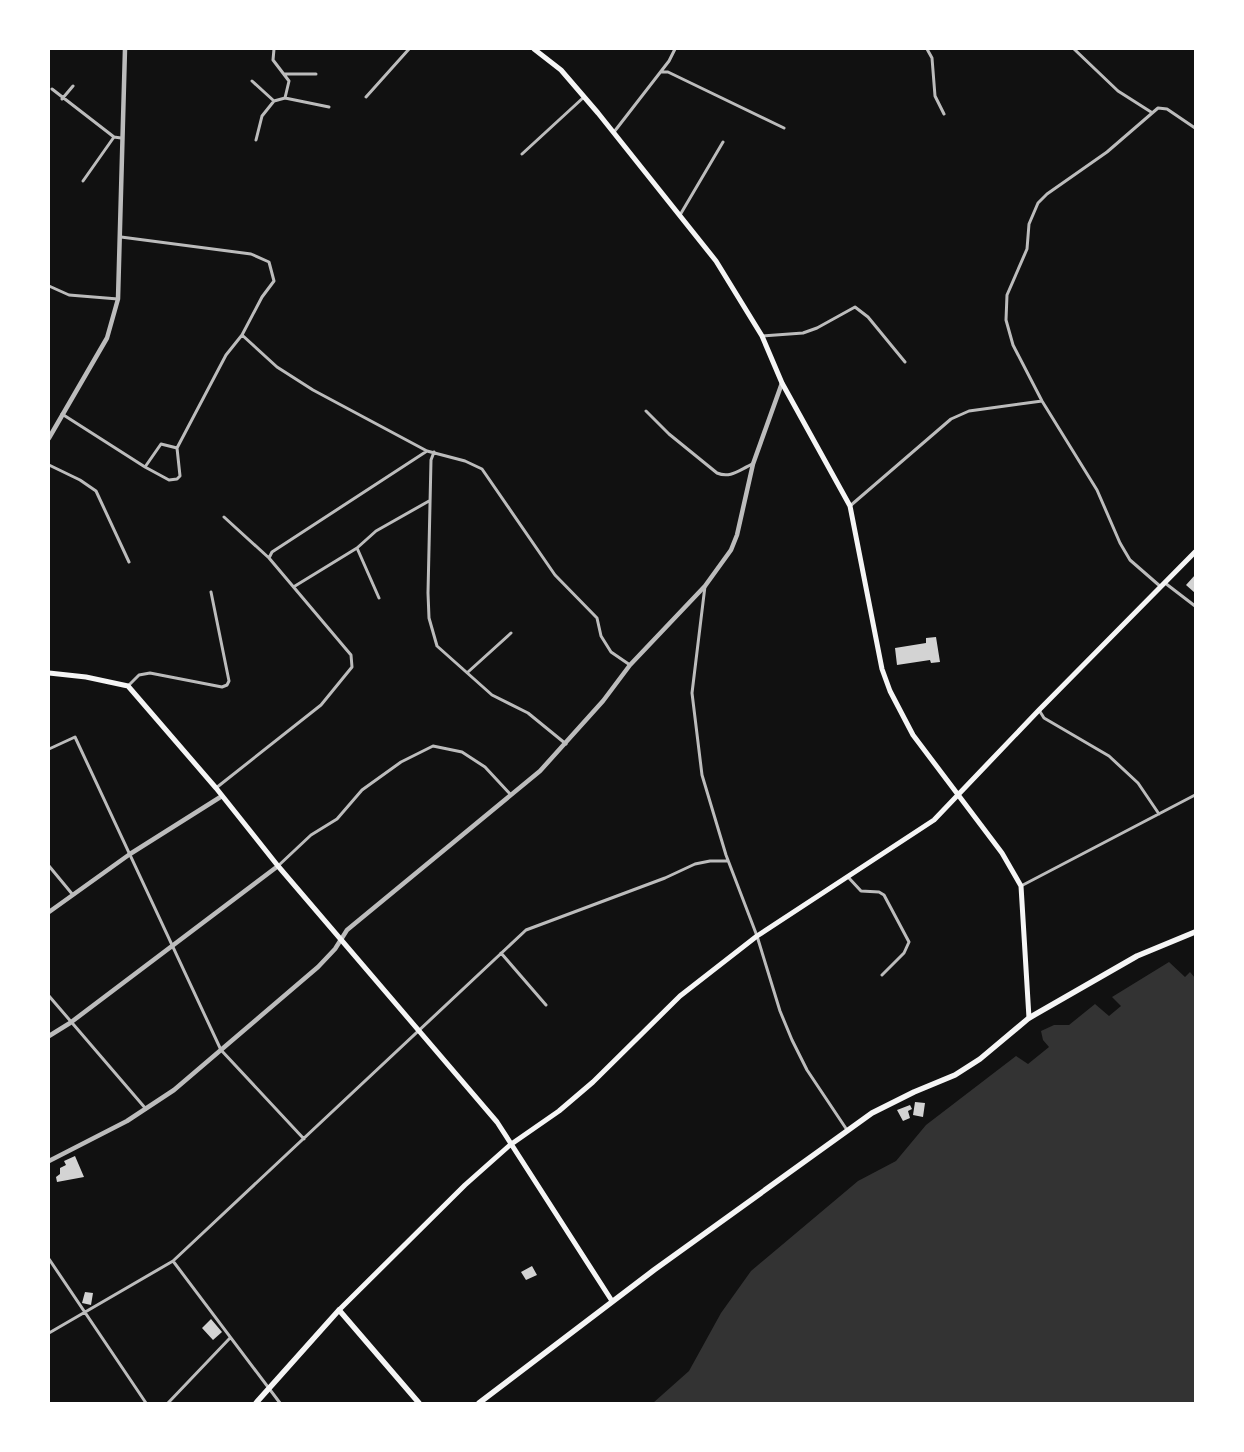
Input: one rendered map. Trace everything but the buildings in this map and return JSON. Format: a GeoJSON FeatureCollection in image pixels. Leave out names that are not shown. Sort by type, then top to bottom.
{"type":"FeatureCollection","features":[{"type":"Feature","properties":{"kind":"main road"},"geometry":{"type":"LineString","coordinates":[[534,49],[561,70],[614,132],[716,261],[762,336],[782,383],[850,506],[882,670],[890,691],[913,735],[1002,853],[1021,886],[1029,1018]]}},
{"type":"Feature","properties":{"kind":"main road"},"geometry":{"type":"LineString","coordinates":[[256,1403],[339,1310],[465,1185],[510,1145],[560,1111],[593,1082],[680,996],[757,936],[934,820],[1039,710],[1195,552]]}},
{"type":"Feature","properties":{"kind":"main road"},"geometry":{"type":"LineString","coordinates":[[49,673],[86,677],[128,686],[216,788],[278,866],[417,1031],[497,1122],[612,1301]]}},
{"type":"Feature","properties":{"kind":"main road"},"geometry":{"type":"LineString","coordinates":[[479,1403],[612,1301],[847,1130],[880,1109],[955,1075],[980,1059],[1029,1018],[1137,956],[1195,932]]}},
{"type":"Feature","properties":{"kind":"main road"},"geometry":{"type":"LineString","coordinates":[[339,1310],[419,1403]]}},
{"type":"Feature","properties":{"kind":"street"},"geometry":{"type":"LineString","coordinates":[[49,438],[107,338],[118,299],[121,237],[121,138],[125,49]]}},
{"type":"Feature","properties":{"kind":"street"},"geometry":{"type":"LineString","coordinates":[[274,49],[273,60],[289,81],[285,98]]}},
{"type":"Feature","properties":{"kind":"street"},"geometry":{"type":"LineString","coordinates":[[366,97],[409,49]]}},
{"type":"Feature","properties":{"kind":"street"},"geometry":{"type":"LineString","coordinates":[[614,132],[661,72],[675,49]]}},
{"type":"Feature","properties":{"kind":"street"},"geometry":{"type":"LineString","coordinates":[[927,49],[932,58],[936,96],[944,114]]}},
{"type":"Feature","properties":{"kind":"street"},"geometry":{"type":"LineString","coordinates":[[1074,49],[1118,91],[1151,112]]}},
{"type":"Feature","properties":{"kind":"street"},"geometry":{"type":"LineString","coordinates":[[661,72],[668,72],[784,128]]}},
{"type":"Feature","properties":{"kind":"street"},"geometry":{"type":"LineString","coordinates":[[284,74],[316,74]]}},
{"type":"Feature","properties":{"kind":"street"},"geometry":{"type":"LineString","coordinates":[[252,81],[274,101]]}},
{"type":"Feature","properties":{"kind":"street"},"geometry":{"type":"LineString","coordinates":[[62,99],[73,86]]}},
{"type":"Feature","properties":{"kind":"street"},"geometry":{"type":"LineString","coordinates":[[52,89],[62,99],[114,137],[121,138]]}},
{"type":"Feature","properties":{"kind":"street"},"geometry":{"type":"LineString","coordinates":[[522,154],[584,97]]}},
{"type":"Feature","properties":{"kind":"street"},"geometry":{"type":"LineString","coordinates":[[256,140],[262,116],[274,101],[285,98],[329,107]]}},
{"type":"Feature","properties":{"kind":"street"},"geometry":{"type":"LineString","coordinates":[[1195,128],[1167,109],[1158,108],[1151,112],[1107,152],[1047,194],[1038,203],[1029,224],[1027,249],[1007,294],[1006,320],[1013,345],[1042,401],[1096,490],[1120,543],[1130,560],[1163,586],[1195,606]]}},
{"type":"Feature","properties":{"kind":"street"},"geometry":{"type":"LineString","coordinates":[[83,181],[114,137]]}},
{"type":"Feature","properties":{"kind":"street"},"geometry":{"type":"LineString","coordinates":[[680,216],[723,142]]}},
{"type":"Feature","properties":{"kind":"street"},"geometry":{"type":"LineString","coordinates":[[62,414],[145,467],[169,480],[178,479],[180,476],[177,448],[226,355],[242,335],[262,297],[274,280],[269,262],[251,254],[121,237]]}},
{"type":"Feature","properties":{"kind":"street"},"geometry":{"type":"LineString","coordinates":[[49,286],[69,295],[118,299]]}},
{"type":"Feature","properties":{"kind":"street"},"geometry":{"type":"LineString","coordinates":[[762,336],[802,333],[817,328],[855,307],[868,317],[905,362]]}},
{"type":"Feature","properties":{"kind":"street"},"geometry":{"type":"LineString","coordinates":[[242,335],[277,367],[313,390],[428,451],[465,461],[482,469],[555,575],[597,618],[602,636],[611,652],[630,665]]}},
{"type":"Feature","properties":{"kind":"street"},"geometry":{"type":"LineString","coordinates":[[49,1161],[127,1121],[174,1090],[318,967],[347,930],[512,795],[566,744],[603,701],[630,665],[705,586],[731,550],[737,536],[753,464],[782,383]]}},
{"type":"Feature","properties":{"kind":"street"},"geometry":{"type":"LineString","coordinates":[[850,506],[951,419],[968,411],[1042,401]]}},
{"type":"Feature","properties":{"kind":"street"},"geometry":{"type":"LineString","coordinates":[[646,411],[670,434],[717,473],[731,476],[753,464]]}},
{"type":"Feature","properties":{"kind":"street"},"geometry":{"type":"LineString","coordinates":[[145,467],[161,444],[177,448]]}},
{"type":"Feature","properties":{"kind":"street"},"geometry":{"type":"LineString","coordinates":[[269,558],[272,552],[428,451]]}},
{"type":"Feature","properties":{"kind":"street"},"geometry":{"type":"LineString","coordinates":[[434,452],[431,460],[429,501],[428,593],[432,630],[441,652],[468,672],[492,695],[528,713],[566,744]]}},
{"type":"Feature","properties":{"kind":"street"},"geometry":{"type":"LineString","coordinates":[[49,465],[80,480],[96,491],[129,562]]}},
{"type":"Feature","properties":{"kind":"street"},"geometry":{"type":"LineString","coordinates":[[295,586],[357,548],[376,531],[429,501]]}},
{"type":"Feature","properties":{"kind":"street"},"geometry":{"type":"LineString","coordinates":[[216,788],[321,705],[352,668],[351,655],[295,586],[269,558],[224,517]]}},
{"type":"Feature","properties":{"kind":"street"},"geometry":{"type":"LineString","coordinates":[[357,548],[379,598]]}},
{"type":"Feature","properties":{"kind":"street"},"geometry":{"type":"LineString","coordinates":[[705,586],[692,693],[702,776],[728,861],[757,936],[780,1011],[807,1070],[847,1130]]}},
{"type":"Feature","properties":{"kind":"street"},"geometry":{"type":"LineString","coordinates":[[128,686],[139,675],[150,673],[222,687],[227,685],[229,681],[211,592]]}},
{"type":"Feature","properties":{"kind":"street"},"geometry":{"type":"LineString","coordinates":[[468,672],[511,633]]}},
{"type":"Feature","properties":{"kind":"street"},"geometry":{"type":"LineString","coordinates":[[1039,710],[1044,718],[1109,756],[1138,783],[1159,814]]}},
{"type":"Feature","properties":{"kind":"street"},"geometry":{"type":"LineString","coordinates":[[49,749],[75,737],[221,1050],[304,1139]]}},
{"type":"Feature","properties":{"kind":"street"},"geometry":{"type":"LineString","coordinates":[[49,1036],[70,1023],[278,866],[311,835],[336,819],[362,790],[401,762],[433,746],[462,752],[485,767],[512,795]]}},
{"type":"Feature","properties":{"kind":"street"},"geometry":{"type":"LineString","coordinates":[[1021,886],[1195,795]]}},
{"type":"Feature","properties":{"kind":"street"},"geometry":{"type":"LineString","coordinates":[[49,912],[74,896],[130,854],[222,796]]}},
{"type":"Feature","properties":{"kind":"street"},"geometry":{"type":"LineString","coordinates":[[49,1333],[173,1261],[526,930],[665,878],[694,864],[710,861],[728,861]]}},
{"type":"Feature","properties":{"kind":"street"},"geometry":{"type":"LineString","coordinates":[[49,866],[74,896]]}},
{"type":"Feature","properties":{"kind":"street"},"geometry":{"type":"LineString","coordinates":[[848,877],[861,891],[879,892],[884,895],[909,942],[904,953],[882,975]]}},
{"type":"Feature","properties":{"kind":"street"},"geometry":{"type":"LineString","coordinates":[[501,953],[546,1006]]}},
{"type":"Feature","properties":{"kind":"street"},"geometry":{"type":"LineString","coordinates":[[49,996],[70,1023],[146,1109]]}},
{"type":"Feature","properties":{"kind":"street"},"geometry":{"type":"LineString","coordinates":[[49,1259],[146,1403]]}},
{"type":"Feature","properties":{"kind":"street"},"geometry":{"type":"LineString","coordinates":[[173,1261],[280,1403]]}},
{"type":"Feature","properties":{"kind":"street"},"geometry":{"type":"LineString","coordinates":[[168,1403],[230,1338]]}},
{"type":"Feature","properties":{"kind":"shaded area"},"geometry":{"type":"Polygon","coordinates":[[[1169,962],[1185,977],[1190,972],[1195,978],[1195,1403],[653,1403],[689,1371],[721,1313],[751,1271],[858,1181],[896,1161],[926,1125],[1016,1056],[1028,1064],[1049,1047],[1043,1040],[1041,1031],[1054,1025],[1069,1025],[1095,1004],[1109,1016],[1121,1006],[1112,997],[1169,962]]]}}]}
